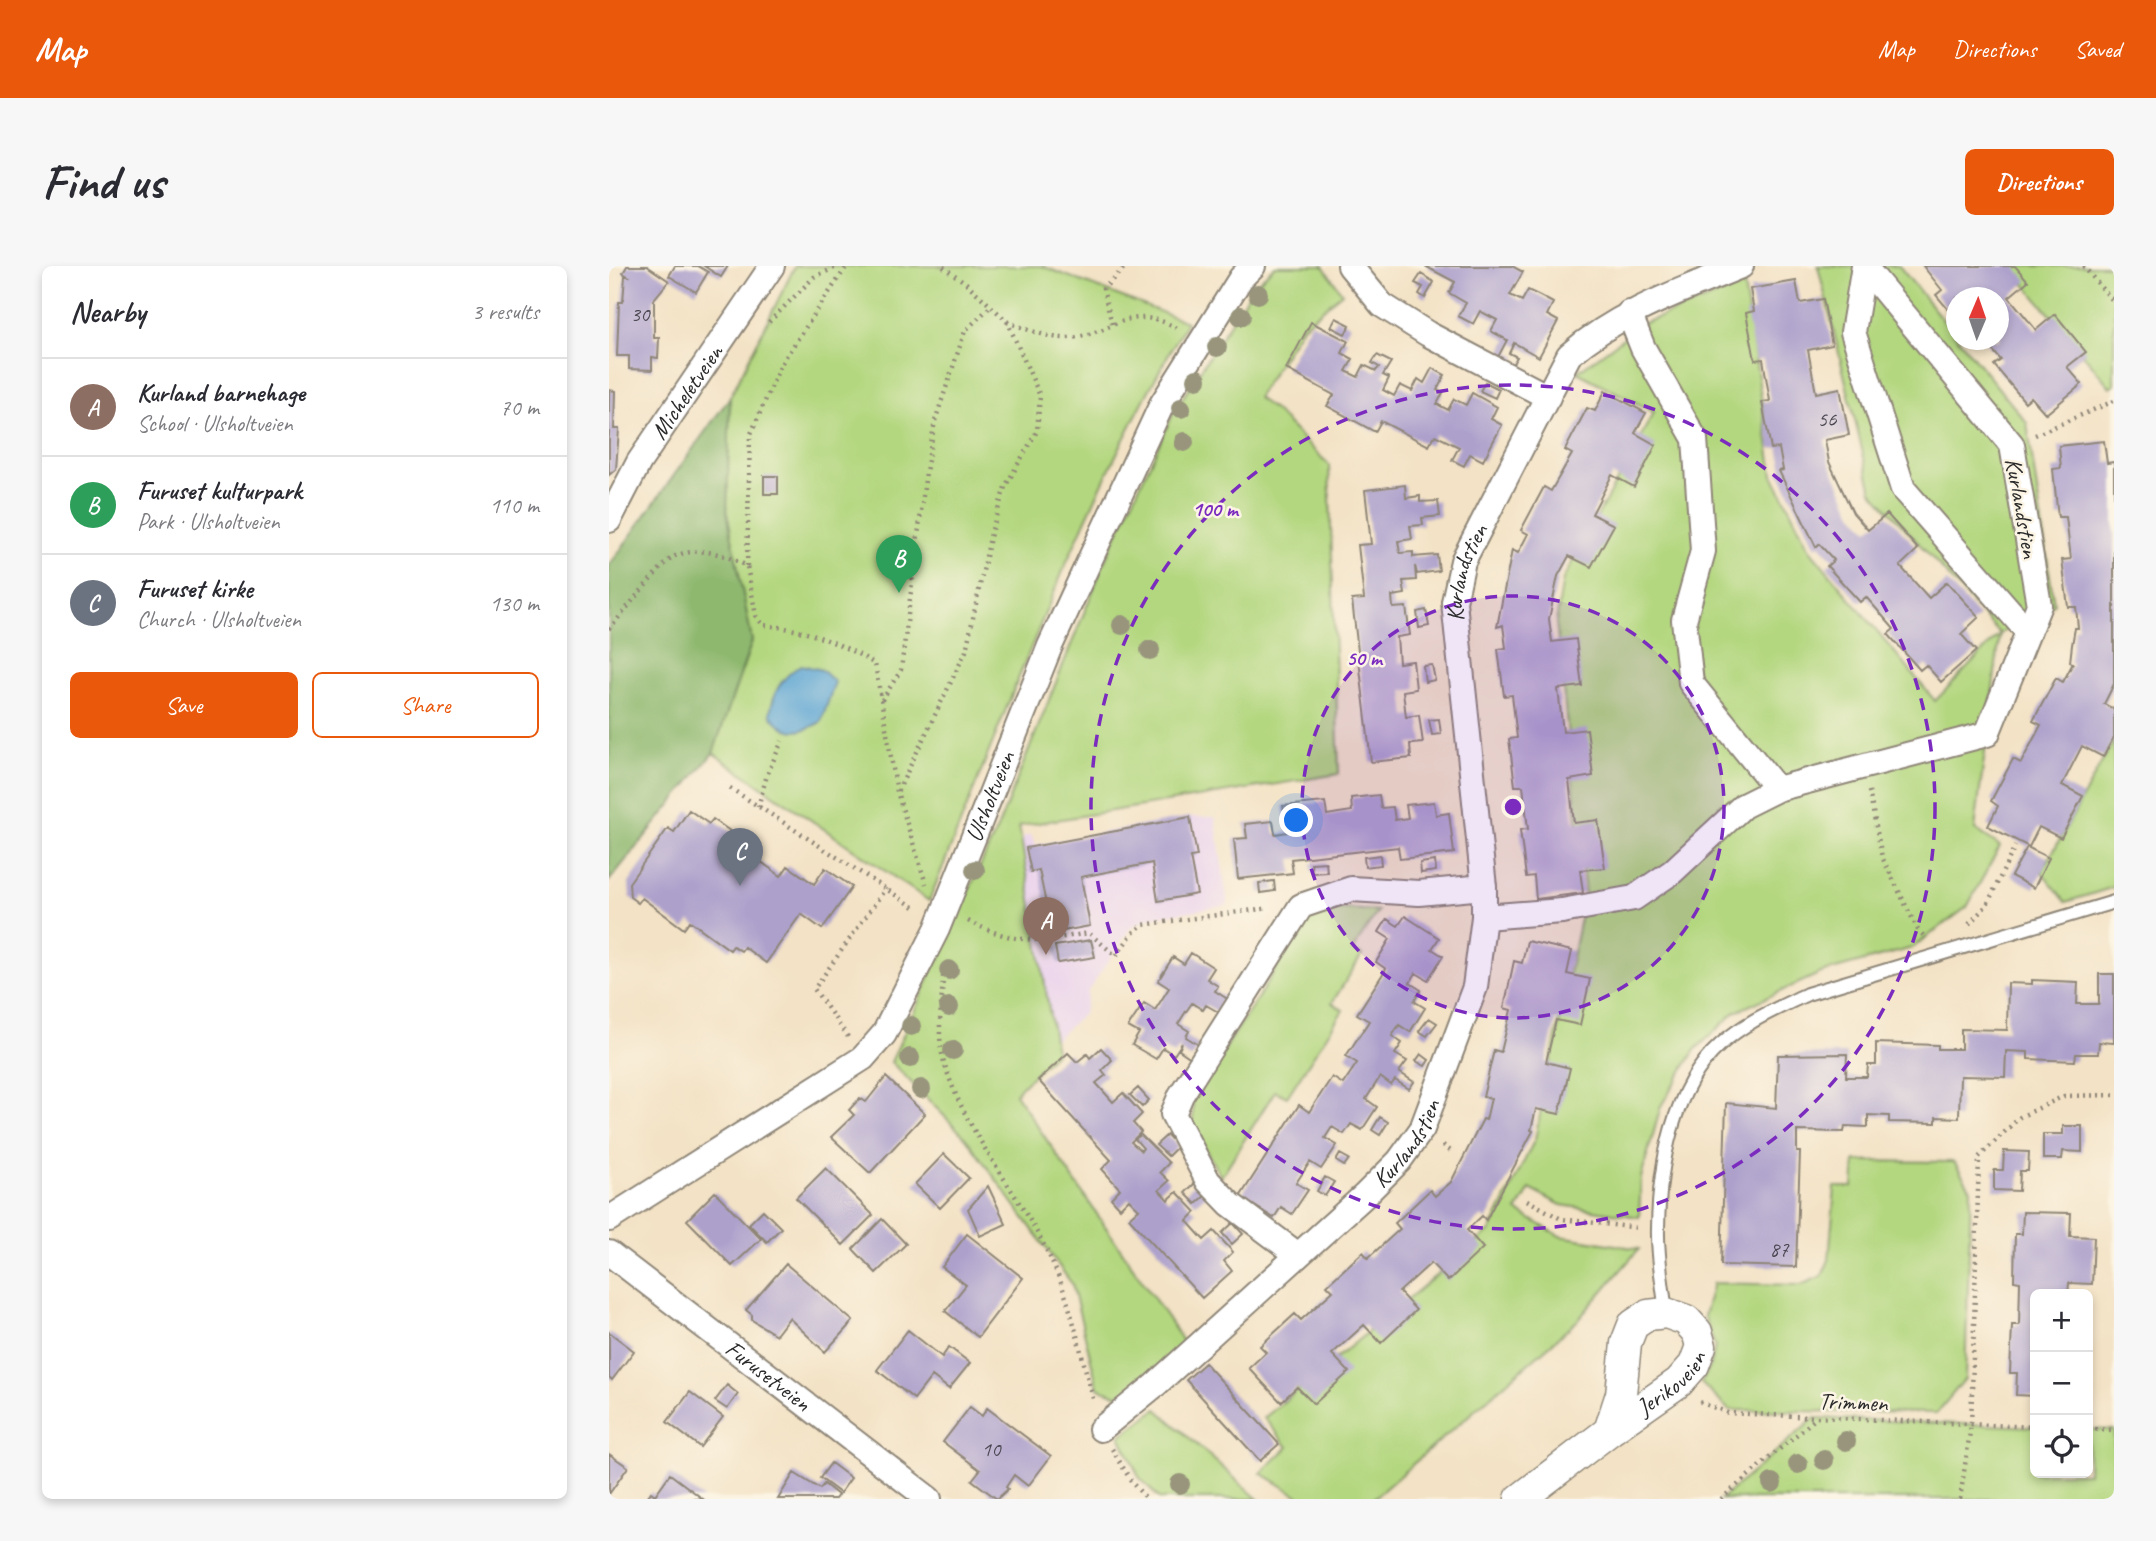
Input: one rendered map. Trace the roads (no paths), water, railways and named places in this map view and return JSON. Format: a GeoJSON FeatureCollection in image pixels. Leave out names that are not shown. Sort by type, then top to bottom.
{"type":"FeatureCollection","features":[{"type":"Feature","properties":{"kind":"street","name":"Micheletveien"},"geometry":{"type":"LineString","coordinates":[[609,520],[639,463],[772,266]]}},
{"type":"Feature","properties":{"kind":"street","name":"Ulsholtveien"},"geometry":{"type":"LineString","coordinates":[[609,1219],[863,1058],[884,1034],[941,919],[1050,646],[1162,404],[1241,278],[1253,266]]}},
{"type":"Feature","properties":{"kind":"street"},"geometry":{"type":"LineString","coordinates":[[1350,266],[1382,305],[1428,334],[1548,397]]}},
{"type":"Feature","properties":{"kind":"street","name":"Kurlandstien"},"geometry":{"type":"LineString","coordinates":[[1101,1429],[1156,1385],[1373,1187],[1399,1161],[1422,1129],[1475,987],[1484,918],[1484,887],[1454,601],[1463,561],[1569,355],[1596,332],[1629,313],[1741,266]]}},
{"type":"Feature","properties":{"kind":"street","name":"Kurlandstien"},"geometry":{"type":"LineString","coordinates":[[1484,918],[1562,911],[1634,898],[1672,872],[1743,806],[1777,789],[1987,734],[2039,605],[2012,445],[1864,266]]}},
{"type":"Feature","properties":{"kind":"street","name":"Kurlandstien"},"geometry":{"type":"LineString","coordinates":[[1864,266],[1853,332],[1903,489],[2028,632]]}},
{"type":"Feature","properties":{"kind":"street"},"geometry":{"type":"LineString","coordinates":[[1629,313],[1643,348],[1695,439],[1703,551],[1684,620],[1691,683],[1777,789]]}},
{"type":"Feature","properties":{"kind":"street"},"geometry":{"type":"LineString","coordinates":[[1298,1255],[1230,1204],[1208,1181],[1173,1114],[1202,1060],[1301,906],[1351,889],[1419,893],[1484,887]]}},
{"type":"Feature","properties":{"kind":"street","name":"Furusetveien"},"geometry":{"type":"LineString","coordinates":[[609,1253],[929,1499]]}},
{"type":"Feature","properties":{"kind":"street","name":"Jerikoveien"},"geometry":{"type":"LineString","coordinates":[[1520,1499],[1679,1382],[1694,1365],[1701,1346],[1697,1332],[1686,1320],[1666,1313],[1648,1315],[1633,1325],[1626,1343],[1621,1394],[1609,1431]]}},
{"type":"Feature","properties":{"kind":"lane"},"geometry":{"type":"LineString","coordinates":[[1666,1313],[1658,1230],[1660,1184],[1670,1137],[1688,1087],[1718,1046],[1759,1017],[1807,994],[2114,902]]}},
{"type":"Feature","properties":{"kind":"water"},"geometry":{"type":"Polygon","coordinates":[[[801,665],[822,670],[835,682],[821,722],[793,731],[782,726],[770,714],[779,685],[801,665]]]}},
{"type":"Feature","properties":{"kind":"place","name":"Furuset kulturpark"},"geometry":{"type":"Point","coordinates":[899,593]}},
{"type":"Feature","properties":{"kind":"place","name":"Furuset kirke"},"geometry":{"type":"Point","coordinates":[740,886]}},
{"type":"Feature","properties":{"kind":"place","name":"Kurland barnehage"},"geometry":{"type":"Point","coordinates":[1046,955]}}]}
